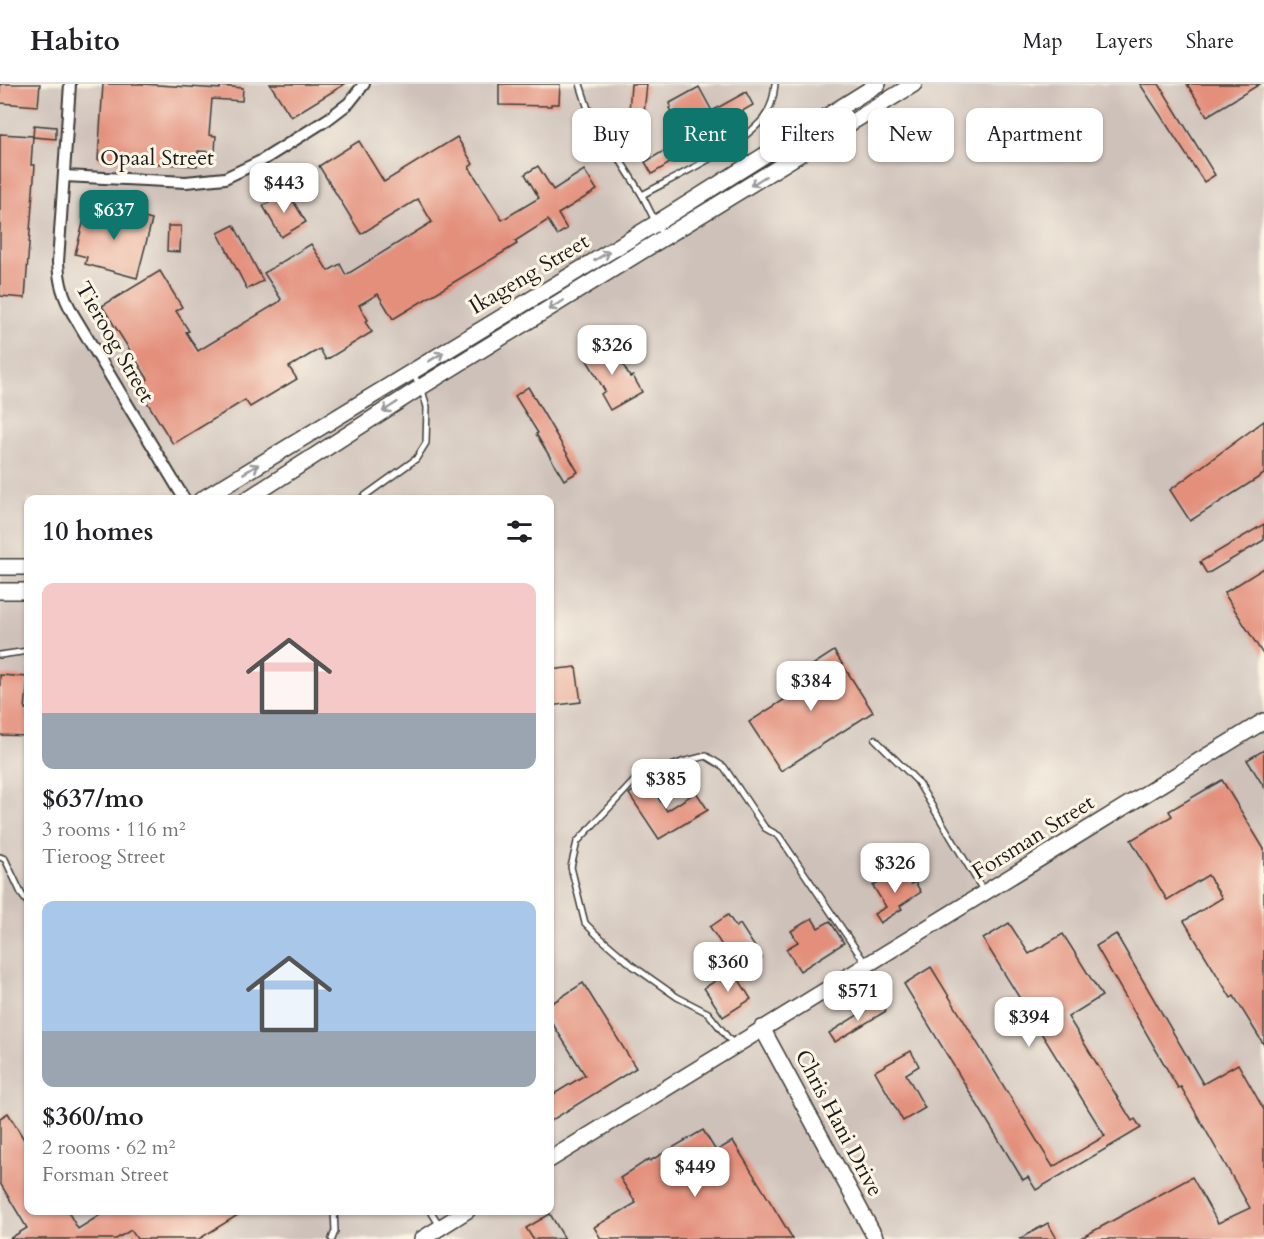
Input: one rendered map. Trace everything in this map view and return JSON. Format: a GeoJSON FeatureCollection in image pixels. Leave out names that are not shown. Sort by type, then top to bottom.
{"type":"FeatureCollection","features":[{"type":"Feature","properties":{"kind":"street","name":"Tieroog Street"},"geometry":{"type":"LineString","coordinates":[[70,84],[58,262],[59,283],[64,298],[182,495]]}},
{"type":"Feature","properties":{"kind":"street","name":"Opaal Street"},"geometry":{"type":"LineString","coordinates":[[64,176],[186,182],[225,178],[261,161],[328,119],[349,103],[364,84]]}},
{"type":"Feature","properties":{"kind":"street","name":"Ikageng Street"},"geometry":{"type":"LineString","coordinates":[[209,495],[656,224],[878,84]]}},
{"type":"Feature","properties":{"kind":"street","name":"Ikageng Street"},"geometry":{"type":"LineString","coordinates":[[254,495],[421,387],[914,84]]}},
{"type":"Feature","properties":{"kind":"street"},"geometry":{"type":"LineString","coordinates":[[348,411],[358,427]]}},
{"type":"Feature","properties":{"kind":"street"},"geometry":{"type":"LineString","coordinates":[[0,567],[24,567]]}},
{"type":"Feature","properties":{"kind":"street"},"geometry":{"type":"LineString","coordinates":[[0,591],[24,591]]}},
{"type":"Feature","properties":{"kind":"street","name":"Forsman Street"},"geometry":{"type":"LineString","coordinates":[[554,1157],[1264,721]]}},
{"type":"Feature","properties":{"kind":"street","name":"Chris Hani Drive"},"geometry":{"type":"LineString","coordinates":[[762,1028],[876,1239]]}},
{"type":"Feature","properties":{"kind":"street"},"geometry":{"type":"LineString","coordinates":[[422,1239],[460,1215]]}},
{"type":"Feature","properties":{"kind":"lane"},"geometry":{"type":"LineString","coordinates":[[580,84],[588,109],[642,195],[664,239]]}},
{"type":"Feature","properties":{"kind":"lane"},"geometry":{"type":"LineString","coordinates":[[642,195],[736,142],[751,130],[769,110],[775,84]]}},
{"type":"Feature","properties":{"kind":"lane"},"geometry":{"type":"LineString","coordinates":[[366,495],[416,459],[423,450],[428,435],[427,406],[421,387],[411,372]]}},
{"type":"Feature","properties":{"kind":"lane"},"geometry":{"type":"LineString","coordinates":[[0,655],[24,652]]}},
{"type":"Feature","properties":{"kind":"lane"},"geometry":{"type":"LineString","coordinates":[[876,739],[917,781],[985,894]]}},
{"type":"Feature","properties":{"kind":"lane"},"geometry":{"type":"LineString","coordinates":[[734,1046],[708,1013],[677,997],[633,966],[585,923],[571,867],[577,842],[635,780],[682,762],[706,756],[724,767],[765,828],[779,836],[867,965]]}},
{"type":"Feature","properties":{"kind":"lane"},"geometry":{"type":"LineString","coordinates":[[0,857],[5,858],[24,898]]}},
{"type":"Feature","properties":{"kind":"lane"},"geometry":{"type":"LineString","coordinates":[[332,1239],[335,1231],[334,1215]]}},
{"type":"Feature","properties":{"kind":"lane"},"geometry":{"type":"LineString","coordinates":[[433,1215],[441,1227]]}},
{"type":"Feature","properties":{"kind":"shaded area"},"geometry":{"type":"Polygon","coordinates":[[[0,84],[1264,84],[1264,1239],[0,1239],[0,84]]]}},
{"type":"Feature","properties":{"kind":"building"},"geometry":{"type":"Polygon","coordinates":[[[0,84],[40,84],[38,106],[0,103],[0,84]]]}},
{"type":"Feature","properties":{"kind":"building"},"geometry":{"type":"Polygon","coordinates":[[[103,84],[243,88],[242,101],[212,99],[209,135],[216,136],[215,152],[198,151],[197,166],[98,160],[103,84]]]}},
{"type":"Feature","properties":{"kind":"building"},"geometry":{"type":"Polygon","coordinates":[[[270,84],[345,84],[291,117],[270,84]]]}},
{"type":"Feature","properties":{"kind":"building"},"geometry":{"type":"Polygon","coordinates":[[[499,84],[560,84],[559,104],[551,104],[551,106],[499,105],[499,84]]]}},
{"type":"Feature","properties":{"kind":"building"},"geometry":{"type":"Polygon","coordinates":[[[631,84],[647,84],[645,108],[629,108],[631,84]]]}},
{"type":"Feature","properties":{"kind":"building"},"geometry":{"type":"Polygon","coordinates":[[[1140,84],[1159,84],[1215,175],[1204,182],[1140,84]]]}},
{"type":"Feature","properties":{"kind":"building"},"geometry":{"type":"Polygon","coordinates":[[[1187,84],[1260,84],[1207,116],[1187,84]]]}},
{"type":"Feature","properties":{"kind":"building"},"geometry":{"type":"Polygon","coordinates":[[[699,87],[710,108],[669,108],[670,103],[699,87]]]}},
{"type":"Feature","properties":{"kind":"building"},"geometry":{"type":"Polygon","coordinates":[[[746,92],[753,105],[748,108],[717,108],[746,92]]]}},
{"type":"Feature","properties":{"kind":"building"},"geometry":{"type":"Polygon","coordinates":[[[34,125],[56,127],[56,139],[33,137],[34,125]]]}},
{"type":"Feature","properties":{"kind":"building"},"geometry":{"type":"Polygon","coordinates":[[[0,134],[33,136],[31,165],[35,165],[25,298],[0,296],[0,134]]]}},
{"type":"Feature","properties":{"kind":"building"},"geometry":{"type":"Polygon","coordinates":[[[457,137],[473,164],[469,167],[502,220],[539,198],[525,174],[538,166],[553,190],[584,170],[597,190],[558,214],[567,229],[557,235],[548,220],[515,241],[517,244],[393,319],[378,294],[359,305],[368,320],[365,322],[372,332],[326,360],[320,349],[311,354],[289,367],[297,379],[250,407],[245,400],[173,444],[137,386],[148,379],[102,306],[160,271],[182,307],[176,311],[198,351],[279,302],[281,299],[264,273],[311,244],[328,271],[340,264],[346,275],[432,222],[418,199],[361,234],[319,166],[359,141],[384,182],[457,137]]]}},
{"type":"Feature","properties":{"kind":"building"},"geometry":{"type":"Polygon","coordinates":[[[663,151],[663,162],[672,162],[652,174],[645,162],[651,162],[651,158],[663,151]]]}},
{"type":"Feature","properties":{"kind":"building"},"geometry":{"type":"Polygon","coordinates":[[[287,191],[306,222],[281,237],[263,206],[287,191]]]}},
{"type":"Feature","properties":{"kind":"building"},"geometry":{"type":"Polygon","coordinates":[[[100,206],[152,220],[137,278],[85,264],[87,257],[75,254],[87,208],[99,211],[100,206]]]}},
{"type":"Feature","properties":{"kind":"building"},"geometry":{"type":"Polygon","coordinates":[[[234,225],[263,281],[247,289],[218,233],[234,225]]]}},
{"type":"Feature","properties":{"kind":"building"},"geometry":{"type":"Polygon","coordinates":[[[168,226],[181,226],[180,252],[167,251],[168,226]]]}},
{"type":"Feature","properties":{"kind":"building"},"geometry":{"type":"Polygon","coordinates":[[[609,340],[630,377],[633,376],[642,392],[610,410],[601,394],[605,391],[584,355],[609,340]]]}},
{"type":"Feature","properties":{"kind":"building"},"geometry":{"type":"Polygon","coordinates":[[[528,387],[578,472],[564,480],[515,396],[528,387]]]}},
{"type":"Feature","properties":{"kind":"building"},"geometry":{"type":"Polygon","coordinates":[[[1264,421],[1264,474],[1190,521],[1170,490],[1264,421]]]}},
{"type":"Feature","properties":{"kind":"building"},"geometry":{"type":"Polygon","coordinates":[[[1264,524],[1264,540],[1207,574],[1200,562],[1264,524]]]}},
{"type":"Feature","properties":{"kind":"building"},"geometry":{"type":"Polygon","coordinates":[[[1264,568],[1264,656],[1224,593],[1264,568]]]}},
{"type":"Feature","properties":{"kind":"building"},"geometry":{"type":"Polygon","coordinates":[[[834,651],[873,712],[781,771],[749,722],[787,698],[780,686],[834,651]]]}},
{"type":"Feature","properties":{"kind":"building"},"geometry":{"type":"Polygon","coordinates":[[[576,667],[581,702],[554,705],[554,669],[576,667]]]}},
{"type":"Feature","properties":{"kind":"building"},"geometry":{"type":"Polygon","coordinates":[[[0,675],[24,677],[24,736],[0,735],[0,675]]]}},
{"type":"Feature","properties":{"kind":"building"},"geometry":{"type":"Polygon","coordinates":[[[1264,750],[1264,787],[1247,760],[1264,750]]]}},
{"type":"Feature","properties":{"kind":"building"},"geometry":{"type":"Polygon","coordinates":[[[1222,780],[1264,849],[1264,1045],[1234,996],[1231,998],[1184,921],[1222,898],[1208,875],[1167,900],[1131,840],[1172,816],[1169,811],[1222,780]]]}},
{"type":"Feature","properties":{"kind":"building"},"geometry":{"type":"Polygon","coordinates":[[[647,781],[667,811],[696,792],[708,810],[659,839],[629,794],[647,781]]]}},
{"type":"Feature","properties":{"kind":"building"},"geometry":{"type":"Polygon","coordinates":[[[900,868],[911,884],[915,882],[921,892],[900,906],[902,909],[880,923],[874,914],[886,907],[873,886],[900,868]]]}},
{"type":"Feature","properties":{"kind":"building"},"geometry":{"type":"Polygon","coordinates":[[[728,915],[736,927],[740,924],[762,958],[739,972],[710,927],[728,915]]]}},
{"type":"Feature","properties":{"kind":"building"},"geometry":{"type":"Polygon","coordinates":[[[812,918],[818,928],[830,921],[844,943],[800,971],[786,949],[798,942],[791,931],[812,918]]]}},
{"type":"Feature","properties":{"kind":"building"},"geometry":{"type":"Polygon","coordinates":[[[1009,923],[1029,954],[1063,934],[1102,996],[1068,1017],[1132,1121],[1135,1119],[1141,1128],[1036,1190],[1028,1177],[1023,1180],[904,984],[931,967],[1053,1167],[1105,1136],[983,939],[1009,923]]]}},
{"type":"Feature","properties":{"kind":"building"},"geometry":{"type":"Polygon","coordinates":[[[1116,934],[1203,1084],[1238,1064],[1264,1110],[1264,1239],[1079,1239],[1192,1177],[1218,1223],[1250,1208],[1181,1087],[1178,1088],[1096,946],[1116,934]]]}},
{"type":"Feature","properties":{"kind":"building"},"geometry":{"type":"Polygon","coordinates":[[[733,970],[751,999],[723,1017],[704,988],[733,970]]]}},
{"type":"Feature","properties":{"kind":"building"},"geometry":{"type":"Polygon","coordinates":[[[583,983],[636,1068],[554,1119],[554,1094],[585,1075],[554,1026],[554,1002],[583,983]]]}},
{"type":"Feature","properties":{"kind":"building"},"geometry":{"type":"Polygon","coordinates":[[[880,1001],[886,1011],[835,1042],[829,1033],[880,1001]]]}},
{"type":"Feature","properties":{"kind":"building"},"geometry":{"type":"Polygon","coordinates":[[[911,1051],[919,1066],[906,1074],[925,1108],[903,1121],[875,1071],[911,1051]]]}},
{"type":"Feature","properties":{"kind":"building"},"geometry":{"type":"Polygon","coordinates":[[[8,1113],[24,1139],[24,1215],[70,1215],[78,1229],[100,1215],[238,1215],[199,1239],[137,1239],[131,1230],[116,1239],[9,1239],[27,1228],[0,1183],[0,1118],[8,1113]]]}},
{"type":"Feature","properties":{"kind":"building"},"geometry":{"type":"Polygon","coordinates":[[[703,1130],[716,1151],[733,1141],[793,1239],[601,1239],[594,1227],[636,1203],[620,1178],[649,1159],[650,1161],[703,1130]]]}},
{"type":"Feature","properties":{"kind":"building"},"geometry":{"type":"Polygon","coordinates":[[[551,1215],[565,1239],[533,1239],[526,1228],[551,1215]]]}},
{"type":"Feature","properties":{"kind":"building"},"geometry":{"type":"Polygon","coordinates":[[[1048,1223],[1057,1239],[1019,1239],[1048,1223]]]}}]}
